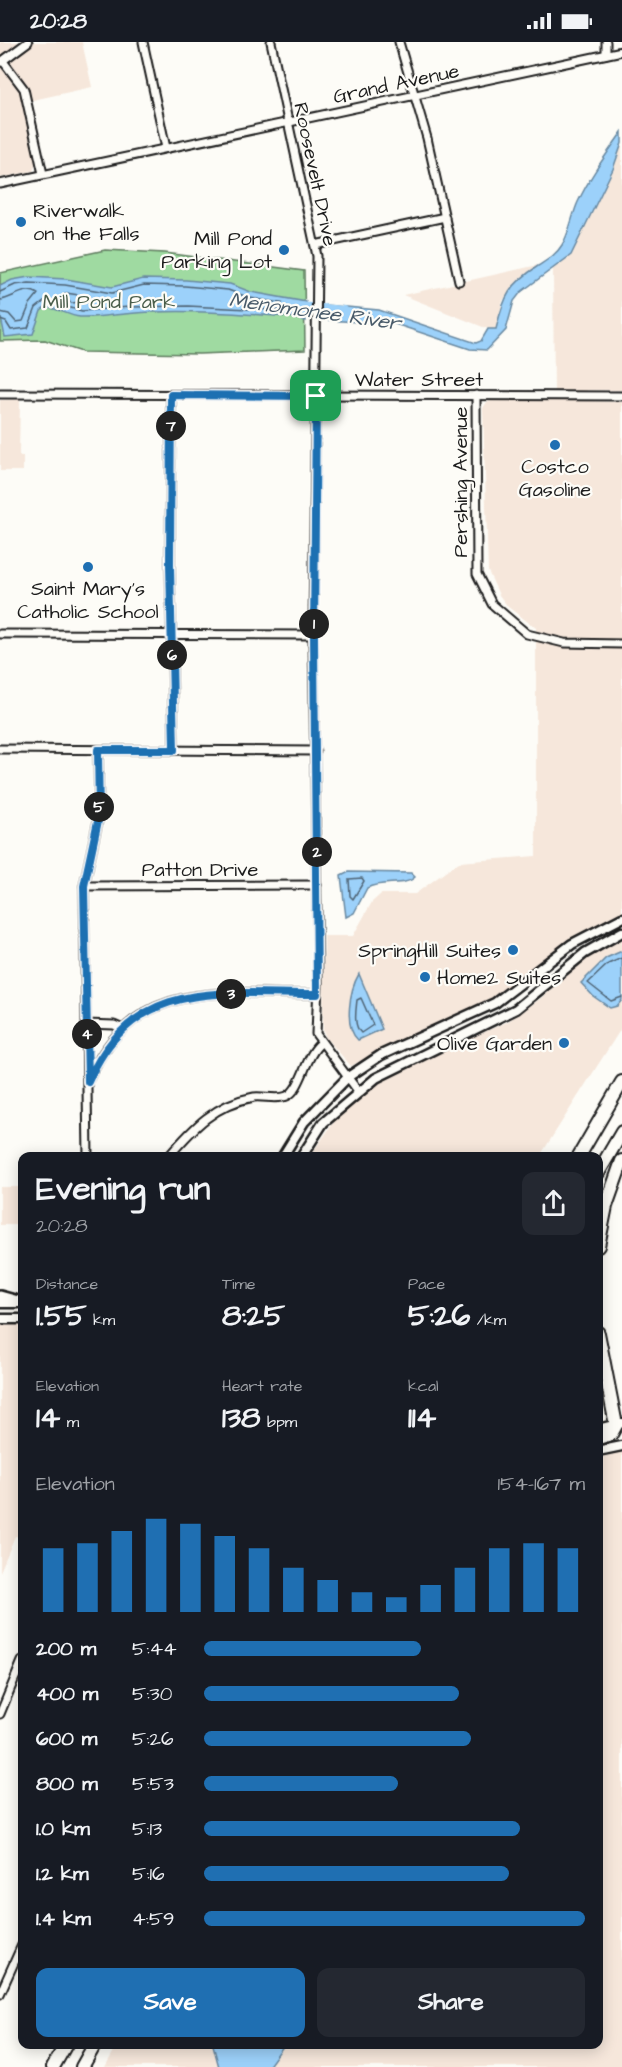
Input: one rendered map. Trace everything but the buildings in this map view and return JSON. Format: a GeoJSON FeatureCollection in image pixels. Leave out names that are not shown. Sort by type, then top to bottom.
{"type":"FeatureCollection","features":[{"type":"Feature","properties":{"kind":"highway"},"geometry":{"type":"LineString","coordinates":[[581,1152],[622,1082]]}},
{"type":"Feature","properties":{"kind":"highway"},"geometry":{"type":"LineString","coordinates":[[603,1164],[622,1132]]}},
{"type":"Feature","properties":{"kind":"highway"},"geometry":{"type":"LineString","coordinates":[[603,1221],[622,1161]]}},
{"type":"Feature","properties":{"kind":"highway"},"geometry":{"type":"LineString","coordinates":[[603,1358],[611,1399],[619,1424],[613,1432],[603,1436]]}},
{"type":"Feature","properties":{"kind":"highway"},"geometry":{"type":"LineString","coordinates":[[611,1399],[622,1410]]}},
{"type":"Feature","properties":{"kind":"highway"},"geometry":{"type":"LineString","coordinates":[[53,2067],[63,2049]]}},
{"type":"Feature","properties":{"kind":"highway"},"geometry":{"type":"LineString","coordinates":[[82,2067],[92,2049]]}},
{"type":"Feature","properties":{"kind":"highway"},"geometry":{"type":"LineString","coordinates":[[88,2067],[98,2049]]}},
{"type":"Feature","properties":{"kind":"main road"},"geometry":{"type":"LineString","coordinates":[[0,1296],[18,1302]]}},
{"type":"Feature","properties":{"kind":"street"},"geometry":{"type":"LineString","coordinates":[[28,42],[1,62],[24,89],[43,174]]}},
{"type":"Feature","properties":{"kind":"street"},"geometry":{"type":"LineString","coordinates":[[143,42],[166,148]]}},
{"type":"Feature","properties":{"kind":"street","name":"Roosevelt Drive"},"geometry":{"type":"LineString","coordinates":[[271,42],[315,244],[314,636],[317,994],[315,1023],[321,1043],[358,1091]]}},
{"type":"Feature","properties":{"kind":"street"},"geometry":{"type":"LineString","coordinates":[[399,42],[420,111],[459,281]]}},
{"type":"Feature","properties":{"kind":"street"},"geometry":{"type":"LineString","coordinates":[[606,42],[606,54]]}},
{"type":"Feature","properties":{"kind":"street","name":"Grand Avenue"},"geometry":{"type":"LineString","coordinates":[[0,184],[622,51]]}},
{"type":"Feature","properties":{"kind":"street"},"geometry":{"type":"LineString","coordinates":[[315,244],[445,217]]}},
{"type":"Feature","properties":{"kind":"street","name":"Water Street"},"geometry":{"type":"LineString","coordinates":[[0,394],[622,396]]}},
{"type":"Feature","properties":{"kind":"street"},"geometry":{"type":"LineString","coordinates":[[171,395],[171,635],[174,750]]}},
{"type":"Feature","properties":{"kind":"street","name":"Pershing Avenue"},"geometry":{"type":"LineString","coordinates":[[476,395],[477,574],[492,604],[527,634],[564,643],[622,644]]}},
{"type":"Feature","properties":{"kind":"street"},"geometry":{"type":"LineString","coordinates":[[0,634],[314,636]]}},
{"type":"Feature","properties":{"kind":"street"},"geometry":{"type":"LineString","coordinates":[[0,749],[316,751]]}},
{"type":"Feature","properties":{"kind":"street"},"geometry":{"type":"LineString","coordinates":[[88,1152],[84,886],[98,824],[98,750]]}},
{"type":"Feature","properties":{"kind":"street","name":"Patton Drive"},"geometry":{"type":"LineString","coordinates":[[84,886],[316,885]]}},
{"type":"Feature","properties":{"kind":"street"},"geometry":{"type":"LineString","coordinates":[[285,1152],[304,1122],[348,1077],[381,1055],[495,1003],[572,944],[622,918]]}},
{"type":"Feature","properties":{"kind":"street"},"geometry":{"type":"LineString","coordinates":[[305,1152],[323,1123],[358,1091],[407,1060],[439,1048],[516,1009],[578,959],[622,932]]}},
{"type":"Feature","properties":{"kind":"street"},"geometry":{"type":"LineString","coordinates":[[88,1082],[109,1045],[123,1029],[150,1010],[188,996],[317,994]]}},
{"type":"Feature","properties":{"kind":"street"},"geometry":{"type":"LineString","coordinates":[[87,1024],[114,1025],[123,1029]]}},
{"type":"Feature","properties":{"kind":"street"},"geometry":{"type":"LineString","coordinates":[[173,1152],[201,1120],[224,1106],[258,1097],[286,1097],[294,1091],[311,1050],[321,1043]]}},
{"type":"Feature","properties":{"kind":"street"},"geometry":{"type":"LineString","coordinates":[[0,1303],[18,1303]]}},
{"type":"Feature","properties":{"kind":"street"},"geometry":{"type":"LineString","coordinates":[[0,1319],[18,1319]]}},
{"type":"Feature","properties":{"kind":"street"},"geometry":{"type":"LineString","coordinates":[[603,1428],[619,1424]]}},
{"type":"Feature","properties":{"kind":"street"},"geometry":{"type":"LineString","coordinates":[[603,1449],[622,1446]]}},
{"type":"Feature","properties":{"kind":"street"},"geometry":{"type":"LineString","coordinates":[[0,1714],[18,1671]]}},
{"type":"Feature","properties":{"kind":"street"},"geometry":{"type":"LineString","coordinates":[[0,1994],[18,1954]]}},
{"type":"Feature","properties":{"kind":"shaded area"},"geometry":{"type":"Polygon","coordinates":[[[0,42],[82,42],[92,87],[24,102],[36,164],[33,171],[0,178],[0,42]]]}},
{"type":"Feature","properties":{"kind":"shaded area"},"geometry":{"type":"Polygon","coordinates":[[[622,143],[622,390],[587,390],[587,401],[622,402],[622,914],[548,956],[515,983],[489,1000],[351,1066],[326,1038],[323,1030],[324,936],[353,936],[372,902],[381,894],[415,894],[459,862],[536,856],[536,628],[508,607],[499,595],[488,571],[483,408],[487,402],[492,401],[554,401],[553,268],[571,255],[622,143]]]}},
{"type":"Feature","properties":{"kind":"shaded area"},"geometry":{"type":"Polygon","coordinates":[[[538,265],[503,300],[496,329],[488,329],[403,295],[538,265]]]}},
{"type":"Feature","properties":{"kind":"shaded area"},"geometry":{"type":"Polygon","coordinates":[[[20,399],[19,456],[23,456],[23,471],[0,471],[0,400],[20,399]]]}},
{"type":"Feature","properties":{"kind":"shaded area"},"geometry":{"type":"Polygon","coordinates":[[[622,938],[622,1027],[543,1152],[313,1152],[339,1115],[378,1084],[412,1064],[507,1022],[540,999],[585,958],[622,938]]]}},
{"type":"Feature","properties":{"kind":"shaded area"},"geometry":{"type":"Polygon","coordinates":[[[0,1187],[18,1187],[18,1225],[0,1225],[0,1187]]]}},
{"type":"Feature","properties":{"kind":"shaded area"},"geometry":{"type":"Polygon","coordinates":[[[0,1324],[18,1324],[18,1537],[15,1536],[0,1572],[0,1324]]]}},
{"type":"Feature","properties":{"kind":"shaded area"},"geometry":{"type":"Polygon","coordinates":[[[622,1452],[622,2067],[105,2067],[115,2049],[603,2049],[603,1457],[622,1452]]]}},
{"type":"Feature","properties":{"kind":"green space","name":"Mill Pond Park"},"geometry":{"type":"Polygon","coordinates":[[[105,250],[165,253],[304,271],[305,350],[199,354],[82,352],[45,340],[0,341],[0,273],[105,250]]]}},
{"type":"Feature","properties":{"kind":"water"},"geometry":{"type":"Polygon","coordinates":[[[622,132],[622,143],[613,169],[571,255],[521,292],[514,301],[506,330],[487,350],[470,349],[395,324],[325,320],[326,305],[379,310],[476,343],[481,341],[488,329],[496,329],[505,300],[514,286],[562,245],[583,192],[622,132]]]}},
{"type":"Feature","properties":{"kind":"water"},"geometry":{"type":"Polygon","coordinates":[[[29,277],[66,279],[112,287],[143,279],[230,284],[251,292],[306,302],[306,321],[290,317],[187,312],[144,312],[80,317],[45,308],[41,311],[33,334],[5,337],[0,313],[0,286],[12,280],[29,277]]]}},
{"type":"Feature","properties":{"kind":"water"},"geometry":{"type":"Polygon","coordinates":[[[349,872],[411,873],[415,877],[405,882],[379,884],[367,888],[354,913],[346,917],[341,876],[349,872]]]}},
{"type":"Feature","properties":{"kind":"water"},"geometry":{"type":"Polygon","coordinates":[[[622,951],[622,1000],[617,1006],[610,1008],[593,996],[581,983],[606,958],[622,951]]]}},
{"type":"Feature","properties":{"kind":"water"},"geometry":{"type":"Polygon","coordinates":[[[359,974],[382,1029],[358,1040],[353,1034],[349,1008],[359,974]]]}},
{"type":"Feature","properties":{"kind":"water"},"geometry":{"type":"Polygon","coordinates":[[[214,2049],[281,2049],[268,2067],[219,2067],[214,2049]]]}},
{"type":"Feature","properties":{"kind":"waterway","name":"Menomonee River"},"geometry":{"type":"LineString","coordinates":[[288,308],[343,313]]}},
{"type":"Feature","properties":{"kind":"place","name":"Riverwalk on the Falls"},"geometry":{"type":"Point","coordinates":[21,222]}},
{"type":"Feature","properties":{"kind":"place","name":"Mill Pond Parking Lot"},"geometry":{"type":"Point","coordinates":[284,250]}},
{"type":"Feature","properties":{"kind":"place","name":"Costco Gasoline"},"geometry":{"type":"Point","coordinates":[555,445]}},
{"type":"Feature","properties":{"kind":"place","name":"Saint Mary's Catholic School"},"geometry":{"type":"Point","coordinates":[88,567]}},
{"type":"Feature","properties":{"kind":"place","name":"SpringHill Suites"},"geometry":{"type":"Point","coordinates":[513,950]}},
{"type":"Feature","properties":{"kind":"place","name":"Home2 Suites"},"geometry":{"type":"Point","coordinates":[425,977]}},
{"type":"Feature","properties":{"kind":"place","name":"Olive Garden"},"geometry":{"type":"Point","coordinates":[564,1043]}},
{"type":"Feature","properties":{"kind":"route"},"geometry":{"type":"LineString","coordinates":[[171,395],[316,396],[314,636],[317,994],[204,994],[164,1003],[134,1019],[119,1033],[109,1045],[88,1082],[84,886],[99,816],[98,750],[174,750],[170,564],[171,395]]}}]}
